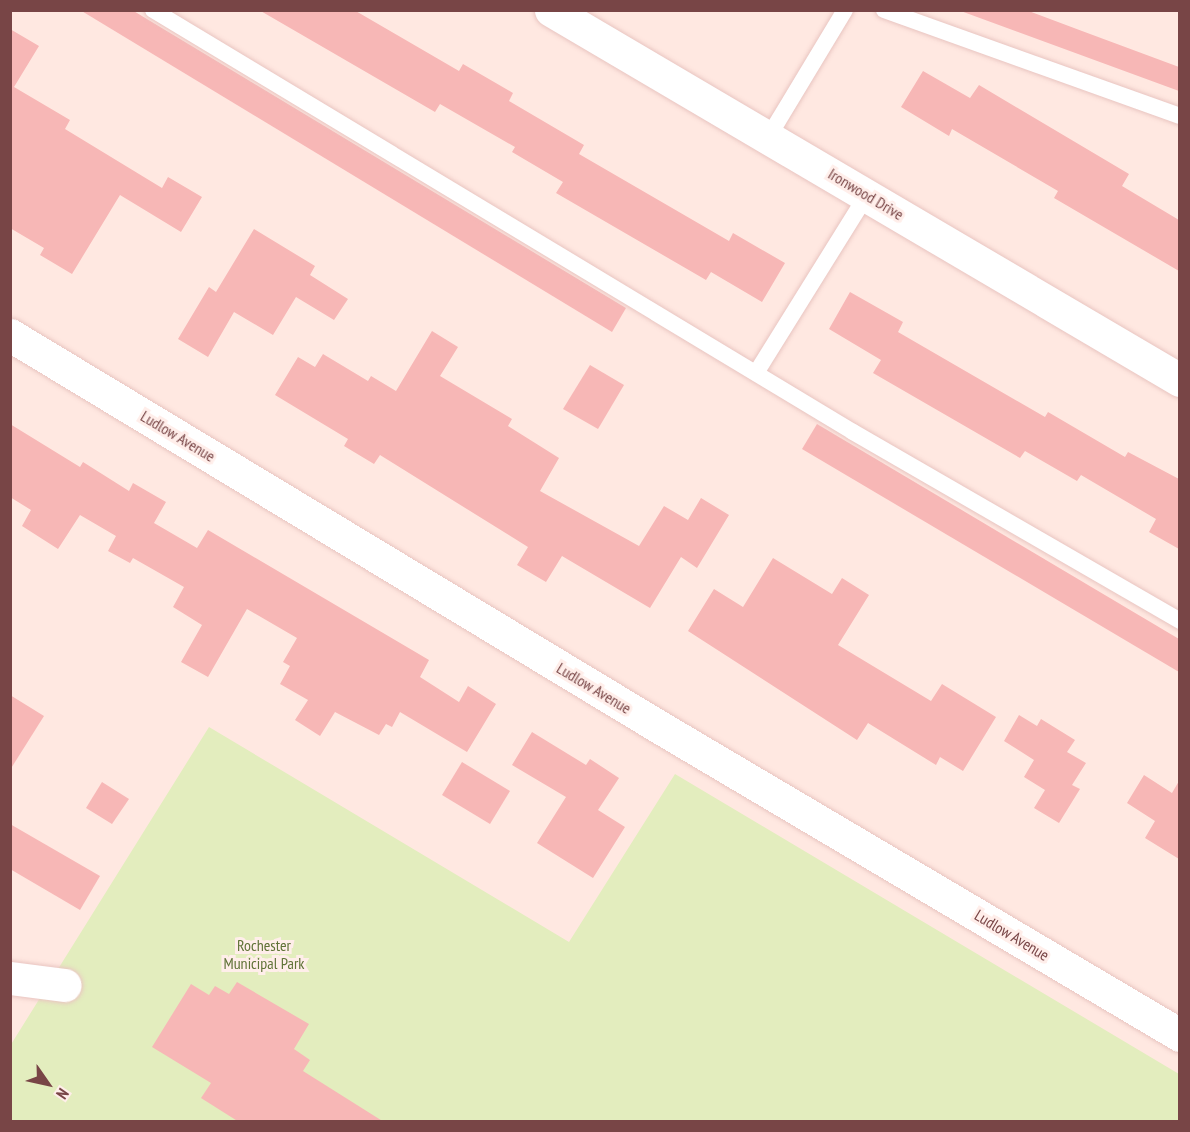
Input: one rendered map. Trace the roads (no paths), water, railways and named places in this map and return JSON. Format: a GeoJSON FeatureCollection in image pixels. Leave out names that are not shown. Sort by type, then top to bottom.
{"type":"FeatureCollection","features":[{"type":"Feature","properties":{"kind":"street","name":"Ironwood Drive"},"geometry":{"type":"LineString","coordinates":[[550,10],[769,136],[1179,380]]}},
{"type":"Feature","properties":{"kind":"street","name":"Ludlow Avenue"},"geometry":{"type":"LineString","coordinates":[[10,335],[661,728],[1178,1030]]}},
{"type":"Feature","properties":{"kind":"street"},"geometry":{"type":"LineString","coordinates":[[10,978],[65,985]]}},
{"type":"Feature","properties":{"kind":"lane"},"geometry":{"type":"LineString","coordinates":[[153,10],[756,373],[1179,621]]}},
{"type":"Feature","properties":{"kind":"lane"},"geometry":{"type":"LineString","coordinates":[[769,136],[845,10]]}},
{"type":"Feature","properties":{"kind":"lane"},"geometry":{"type":"LineString","coordinates":[[884,10],[1179,116]]}},
{"type":"Feature","properties":{"kind":"lane"},"geometry":{"type":"LineString","coordinates":[[756,373],[867,195]]}},
{"type":"Feature","properties":{"kind":"park label","name":"Rochester Municipal Park"},"geometry":{"type":"Point","coordinates":[264,954]}}]}
